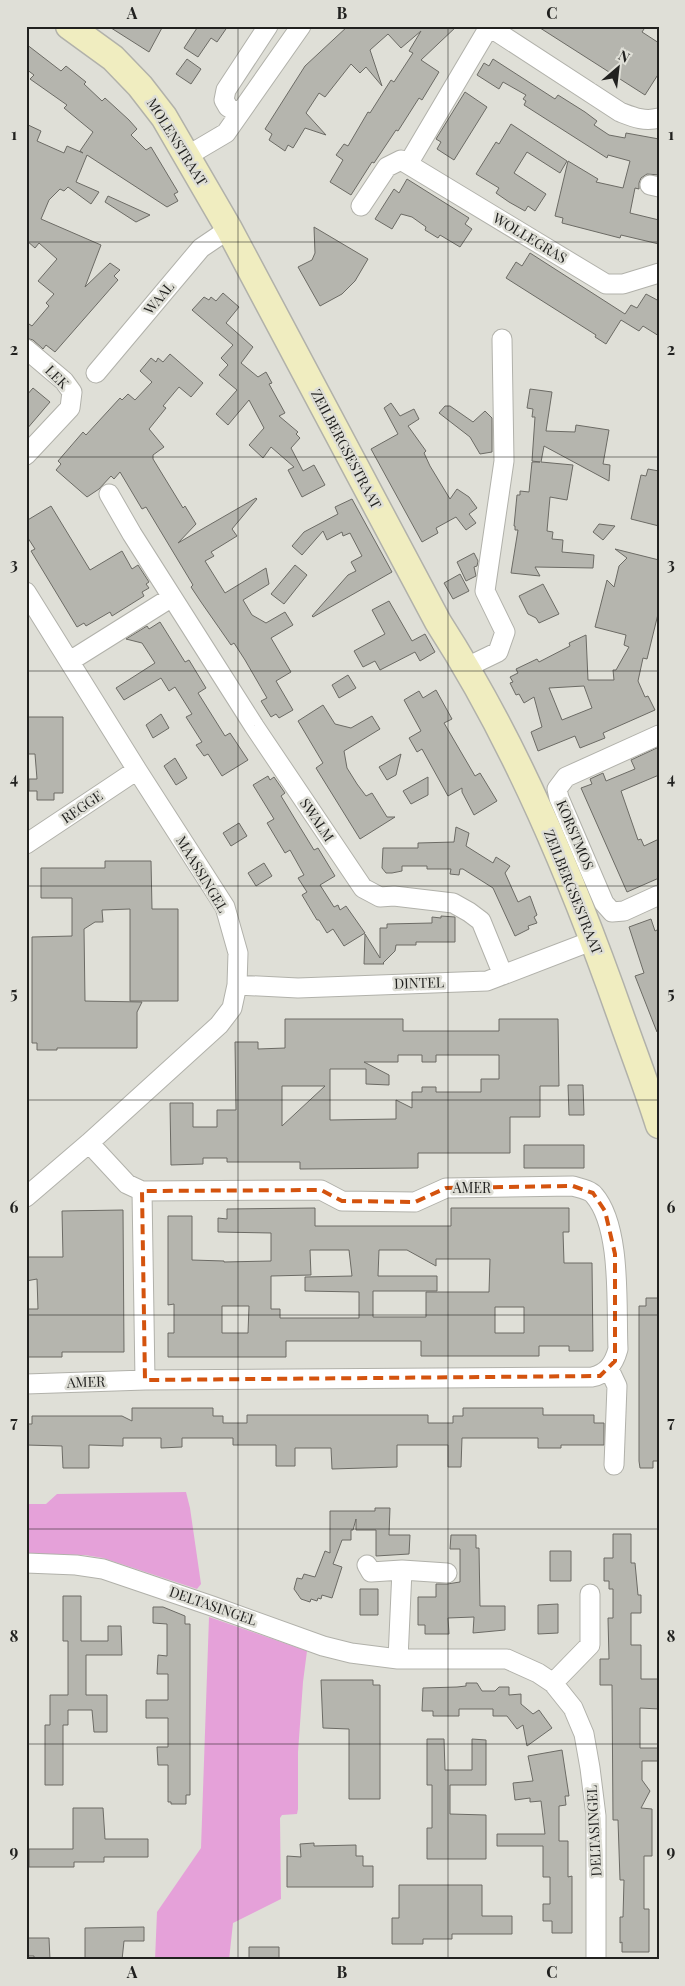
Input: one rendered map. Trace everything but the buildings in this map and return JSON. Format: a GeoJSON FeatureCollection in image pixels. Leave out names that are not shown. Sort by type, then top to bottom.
{"type":"FeatureCollection","features":[{"type":"Feature","properties":{"kind":"street","name":"MOLENSTRAAT"},"geometry":{"type":"LineString","coordinates":[[69,26],[113,58],[140,86],[164,117],[229,229]]}},
{"type":"Feature","properties":{"kind":"street"},"geometry":{"type":"LineString","coordinates":[[239,114],[228,107],[224,100],[226,90],[268,26]]}},
{"type":"Feature","properties":{"kind":"street"},"geometry":{"type":"LineString","coordinates":[[188,156],[226,133],[301,26]]}},
{"type":"Feature","properties":{"kind":"street"},"geometry":{"type":"LineString","coordinates":[[361,206],[387,167],[401,160],[408,164],[489,26],[620,112],[636,119],[652,120],[659,118]]}},
{"type":"Feature","properties":{"kind":"street","name":"WOLLEGRAS"},"geometry":{"type":"LineString","coordinates":[[408,164],[606,284],[622,284],[659,273]]}},
{"type":"Feature","properties":{"kind":"street","name":"WAAL"},"geometry":{"type":"LineString","coordinates":[[96,373],[201,248],[229,229]]}},
{"type":"Feature","properties":{"kind":"street","name":"ZEILBERGSESTRAAT"},"geometry":{"type":"LineString","coordinates":[[229,229],[438,622],[467,667],[533,795],[594,940],[658,1119]]}},
{"type":"Feature","properties":{"kind":"street"},"geometry":{"type":"LineString","coordinates":[[467,667],[498,652],[505,632],[486,591],[504,461],[502,339]]}},
{"type":"Feature","properties":{"kind":"street","name":"LEK"},"geometry":{"type":"LineString","coordinates":[[26,349],[64,381],[72,392],[70,408],[26,455]]}},
{"type":"Feature","properties":{"kind":"street","name":"SWALM"},"geometry":{"type":"LineString","coordinates":[[109,494],[254,726],[362,888],[380,897],[394,896],[453,903],[469,912],[481,921],[503,975]]}},
{"type":"Feature","properties":{"kind":"street","name":"MAASSINGEL"},"geometry":{"type":"LineString","coordinates":[[26,592],[225,907],[238,953],[237,985],[232,1008],[219,1026],[26,1197]]}},
{"type":"Feature","properties":{"kind":"street"},"geometry":{"type":"LineString","coordinates":[[70,661],[172,597]]}},
{"type":"Feature","properties":{"kind":"street","name":"KORSTMOS"},"geometry":{"type":"LineString","coordinates":[[659,734],[566,777],[557,789],[559,798],[604,903],[612,912],[624,911],[659,895]]}},
{"type":"Feature","properties":{"kind":"street","name":"REGGE"},"geometry":{"type":"LineString","coordinates":[[26,844],[137,770]]}},
{"type":"Feature","properties":{"kind":"street","name":"DINTEL"},"geometry":{"type":"LineString","coordinates":[[237,985],[298,988],[486,981],[594,940]]}},
{"type":"Feature","properties":{"kind":"street"},"geometry":{"type":"LineString","coordinates":[[89,1143],[128,1184],[142,1191],[145,1380]]}},
{"type":"Feature","properties":{"kind":"street","name":"AMER"},"geometry":{"type":"LineString","coordinates":[[26,1384],[145,1380],[592,1377],[600,1376],[615,1361],[618,1349],[615,1254],[605,1211],[593,1193],[573,1186],[446,1188],[414,1202],[342,1201],[321,1190],[142,1191]]}},
{"type":"Feature","properties":{"kind":"street"},"geometry":{"type":"LineString","coordinates":[[609,1369],[617,1386],[614,1465]]}},
{"type":"Feature","properties":{"kind":"street","name":"DELTASINGEL"},"geometry":{"type":"LineString","coordinates":[[26,1563],[76,1565],[103,1569],[323,1646],[351,1653],[398,1659],[506,1658],[538,1673],[553,1683],[573,1708],[584,1734],[590,1768],[596,1816],[596,1960]]}},
{"type":"Feature","properties":{"kind":"street"},"geometry":{"type":"LineString","coordinates":[[367,1565],[371,1572],[402,1570],[447,1573]]}},
{"type":"Feature","properties":{"kind":"street"},"geometry":{"type":"LineString","coordinates":[[398,1659],[402,1570]]}},
{"type":"Feature","properties":{"kind":"street"},"geometry":{"type":"LineString","coordinates":[[553,1683],[590,1645],[590,1594]]}},
{"type":"Feature","properties":{"kind":"highlighted area"},"geometry":{"type":"Polygon","coordinates":[[[573,1186],[593,1193],[605,1211],[615,1254],[615,1361],[600,1376],[592,1377],[145,1380],[142,1191],[321,1190],[342,1201],[415,1202],[446,1188],[573,1186]]]}},
{"type":"Feature","properties":{"kind":"shaded area"},"geometry":{"type":"Polygon","coordinates":[[[186,1492],[201,1584],[197,1589],[103,1558],[85,1555],[26,1554],[26,1504],[46,1504],[57,1494],[186,1492]]]}},
{"type":"Feature","properties":{"kind":"shaded area"},"geometry":{"type":"Polygon","coordinates":[[[209,1617],[307,1651],[298,1752],[298,1809],[297,1814],[282,1815],[280,1818],[281,1899],[233,1923],[229,1960],[155,1960],[157,1912],[201,1848],[209,1617]]]}}]}
